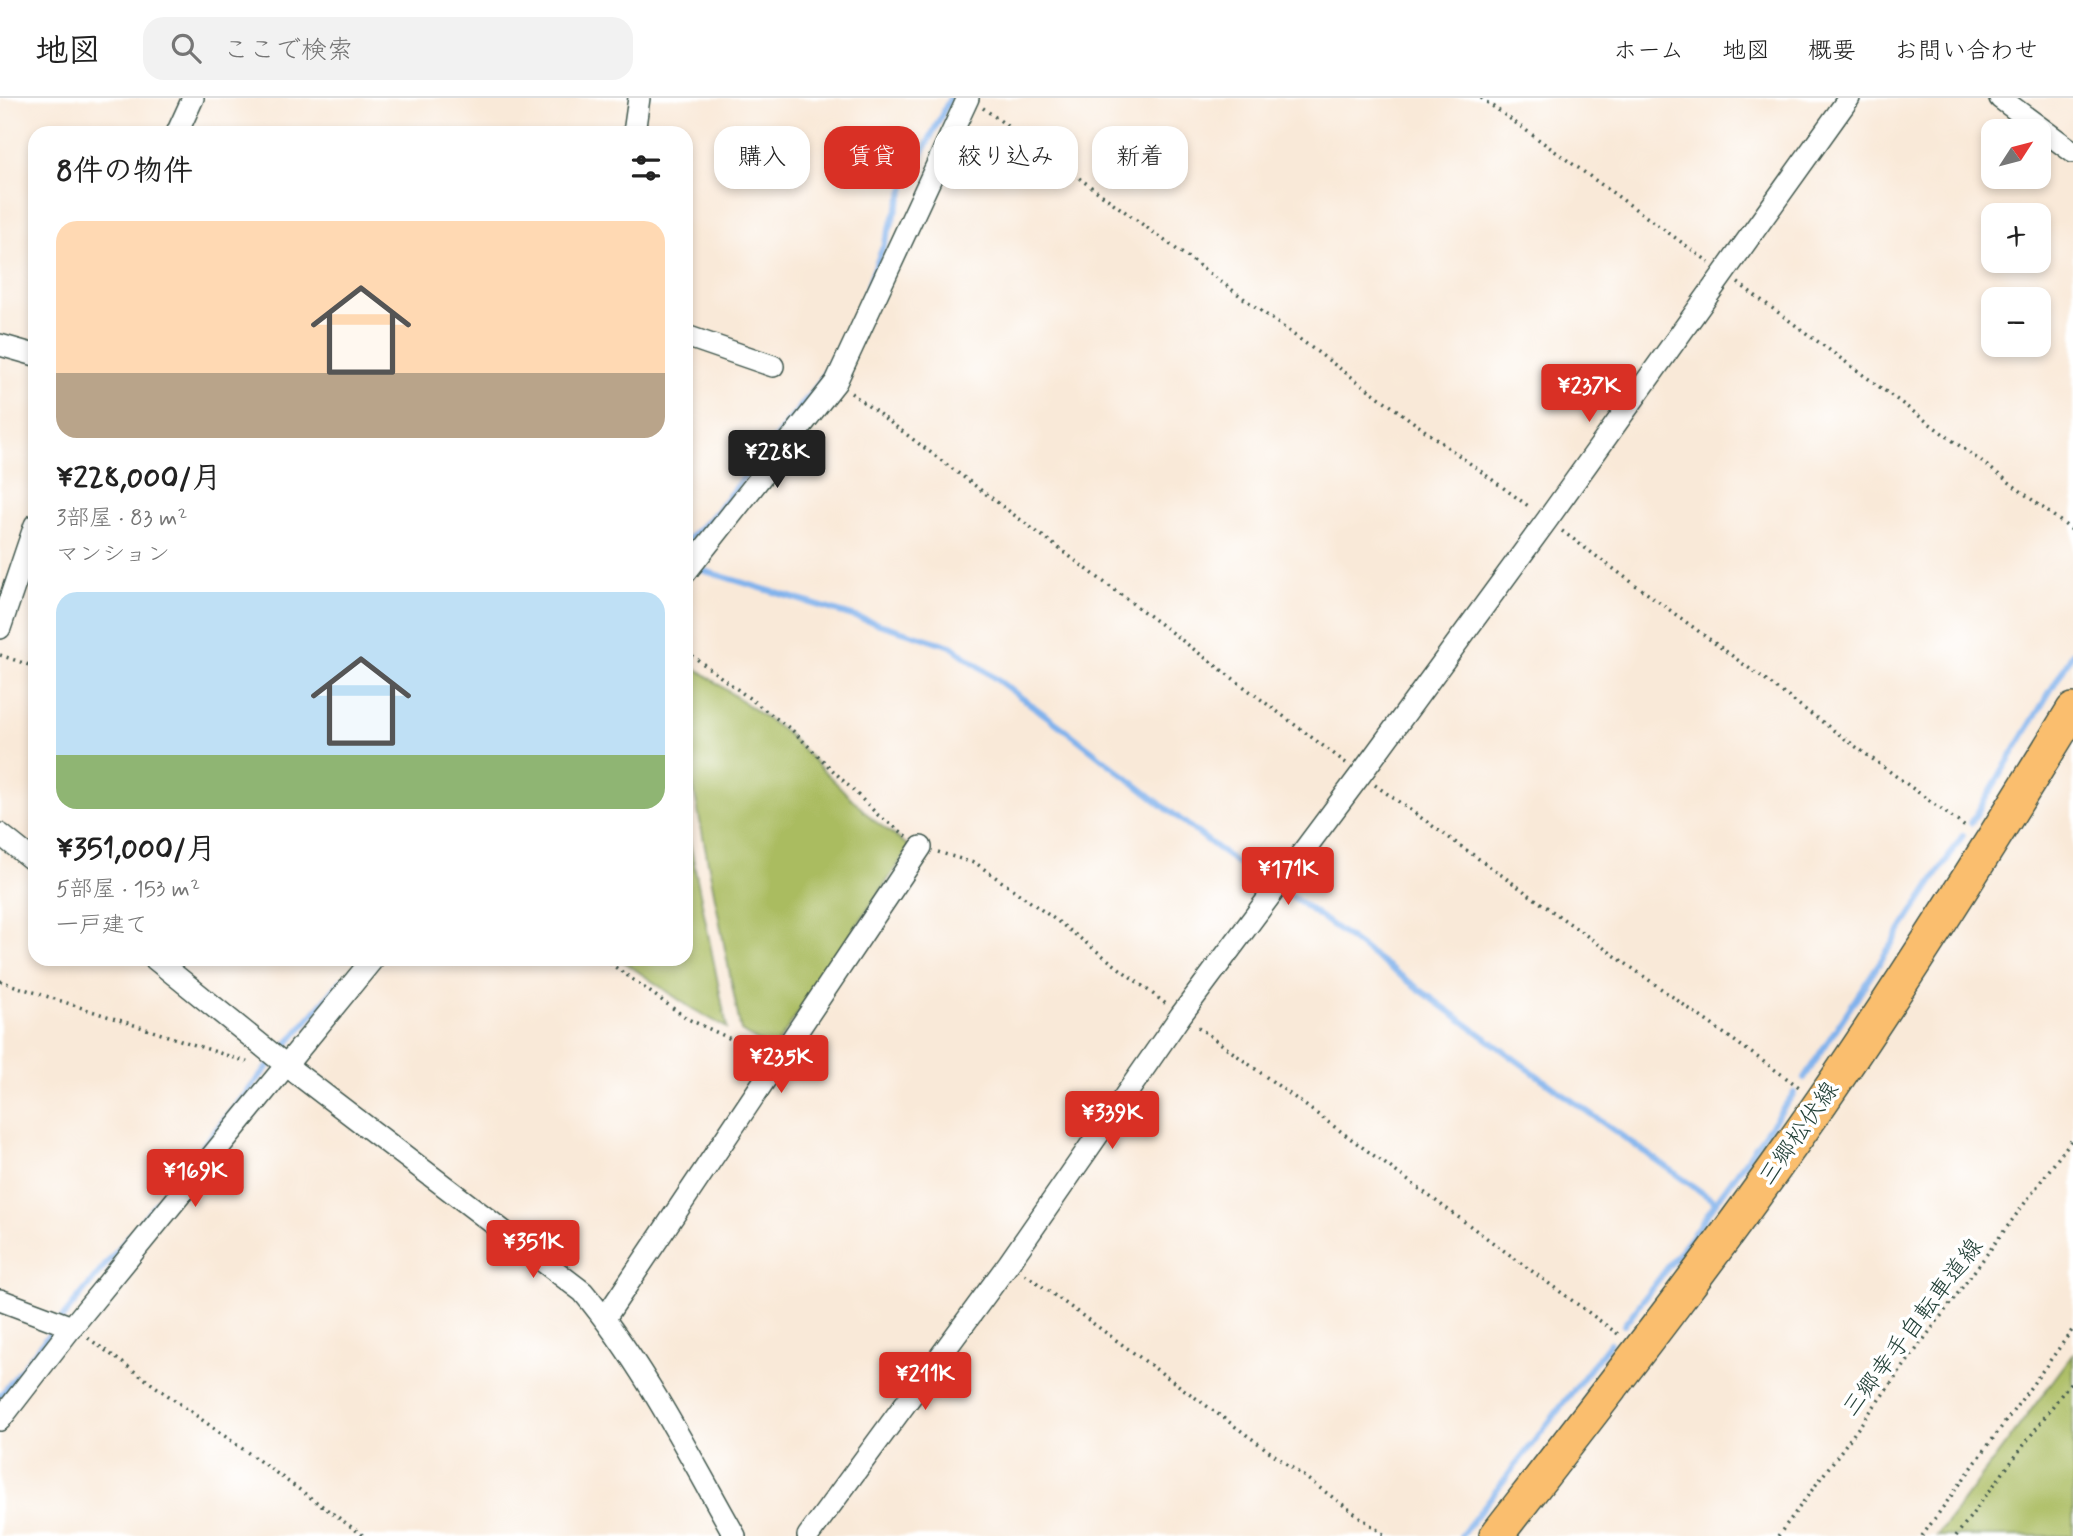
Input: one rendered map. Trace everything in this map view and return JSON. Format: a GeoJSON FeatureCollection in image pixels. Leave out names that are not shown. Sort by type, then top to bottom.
{"type":"FeatureCollection","features":[{"type":"Feature","properties":{"kind":"main road","name":"三郷松伏線"},"geometry":{"type":"LineString","coordinates":[[1496,1536],[1640,1350],[1821,1101],[1990,844],[2073,710]]}},
{"type":"Feature","properties":{"kind":"street"},"geometry":{"type":"LineString","coordinates":[[180,126],[193,98]]}},
{"type":"Feature","properties":{"kind":"street"},"geometry":{"type":"LineString","coordinates":[[635,126],[639,98]]}},
{"type":"Feature","properties":{"kind":"street"},"geometry":{"type":"LineString","coordinates":[[808,1536],[1009,1263],[1181,1015],[1547,520],[1849,98]]}},
{"type":"Feature","properties":{"kind":"street"},"geometry":{"type":"LineString","coordinates":[[2000,98],[2073,152]]}},
{"type":"Feature","properties":{"kind":"street"},"geometry":{"type":"LineString","coordinates":[[693,563],[836,382],[974,102]]}},
{"type":"Feature","properties":{"kind":"street"},"geometry":{"type":"LineString","coordinates":[[693,338],[773,366]]}},
{"type":"Feature","properties":{"kind":"street"},"geometry":{"type":"LineString","coordinates":[[0,345],[28,353]]}},
{"type":"Feature","properties":{"kind":"street"},"geometry":{"type":"LineString","coordinates":[[0,628],[28,546]]}},
{"type":"Feature","properties":{"kind":"street"},"geometry":{"type":"LineString","coordinates":[[0,834],[28,856]]}},
{"type":"Feature","properties":{"kind":"street"},"geometry":{"type":"LineString","coordinates":[[605,1318],[921,847]]}},
{"type":"Feature","properties":{"kind":"street"},"geometry":{"type":"LineString","coordinates":[[164,966],[287,1066],[583,1292],[605,1318],[642,1374],[735,1536]]}},
{"type":"Feature","properties":{"kind":"street"},"geometry":{"type":"LineString","coordinates":[[0,1419],[367,966]]}},
{"type":"Feature","properties":{"kind":"street"},"geometry":{"type":"LineString","coordinates":[[0,1300],[72,1327]]}},
{"type":"Feature","properties":{"kind":"path"},"geometry":{"type":"LineString","coordinates":[[1481,98],[1723,272],[2073,531]]}},
{"type":"Feature","properties":{"kind":"path"},"geometry":{"type":"LineString","coordinates":[[974,102],[1990,844]]}},
{"type":"Feature","properties":{"kind":"path"},"geometry":{"type":"LineString","coordinates":[[836,382],[1361,774],[1821,1101]]}},
{"type":"Feature","properties":{"kind":"path"},"geometry":{"type":"LineString","coordinates":[[0,655],[28,665]]}},
{"type":"Feature","properties":{"kind":"path"},"geometry":{"type":"LineString","coordinates":[[693,656],[792,730],[878,815],[921,847],[977,864],[1640,1350]]}},
{"type":"Feature","properties":{"kind":"path"},"geometry":{"type":"LineString","coordinates":[[614,966],[688,1018],[779,1061]]}},
{"type":"Feature","properties":{"kind":"path"},"geometry":{"type":"LineString","coordinates":[[0,981],[247,1062]]}},
{"type":"Feature","properties":{"kind":"path","name":"三郷幸手自転車道線"},"geometry":{"type":"LineString","coordinates":[[1778,1536],[2073,1138]]}},
{"type":"Feature","properties":{"kind":"path"},"geometry":{"type":"LineString","coordinates":[[1009,1263],[1386,1536]]}},
{"type":"Feature","properties":{"kind":"path"},"geometry":{"type":"LineString","coordinates":[[72,1327],[364,1536]]}},
{"type":"Feature","properties":{"kind":"path"},"geometry":{"type":"LineString","coordinates":[[1922,1536],[2073,1329]]}},
{"type":"Feature","properties":{"kind":"path"},"geometry":{"type":"LineString","coordinates":[[1956,1536],[2073,1379]]}},
{"type":"Feature","properties":{"kind":"green space"},"geometry":{"type":"Polygon","coordinates":[[[693,666],[785,732],[872,819],[910,847],[773,1050],[741,1031],[693,785],[693,666]]]}},
{"type":"Feature","properties":{"kind":"green space"},"geometry":{"type":"Polygon","coordinates":[[[693,859],[727,1028],[691,1008],[630,966],[693,966],[693,859]]]}},
{"type":"Feature","properties":{"kind":"green space"},"geometry":{"type":"Polygon","coordinates":[[[2073,1354],[2073,1536],[1937,1536],[2073,1354]]]}},
{"type":"Feature","properties":{"kind":"waterway"},"geometry":{"type":"LineString","coordinates":[[861,305],[905,188],[950,98]]}},
{"type":"Feature","properties":{"kind":"waterway"},"geometry":{"type":"LineString","coordinates":[[693,535],[712,517],[818,385],[850,328]]}},
{"type":"Feature","properties":{"kind":"waterway"},"geometry":{"type":"LineString","coordinates":[[695,568],[951,646],[1067,731],[1253,876],[1272,885]]}},
{"type":"Feature","properties":{"kind":"waterway"},"geometry":{"type":"LineString","coordinates":[[1971,823],[2073,653]]}},
{"type":"Feature","properties":{"kind":"waterway"},"geometry":{"type":"LineString","coordinates":[[1804,1078],[1963,835]]}},
{"type":"Feature","properties":{"kind":"waterway"},"geometry":{"type":"LineString","coordinates":[[1282,889],[1714,1201]]}},
{"type":"Feature","properties":{"kind":"waterway"},"geometry":{"type":"LineString","coordinates":[[62,1318],[343,979]]}},
{"type":"Feature","properties":{"kind":"waterway"},"geometry":{"type":"LineString","coordinates":[[1624,1325],[1794,1093]]}},
{"type":"Feature","properties":{"kind":"waterway"},"geometry":{"type":"LineString","coordinates":[[0,1396],[55,1327]]}},
{"type":"Feature","properties":{"kind":"waterway"},"geometry":{"type":"LineString","coordinates":[[1461,1536],[1610,1343]]}}]}
